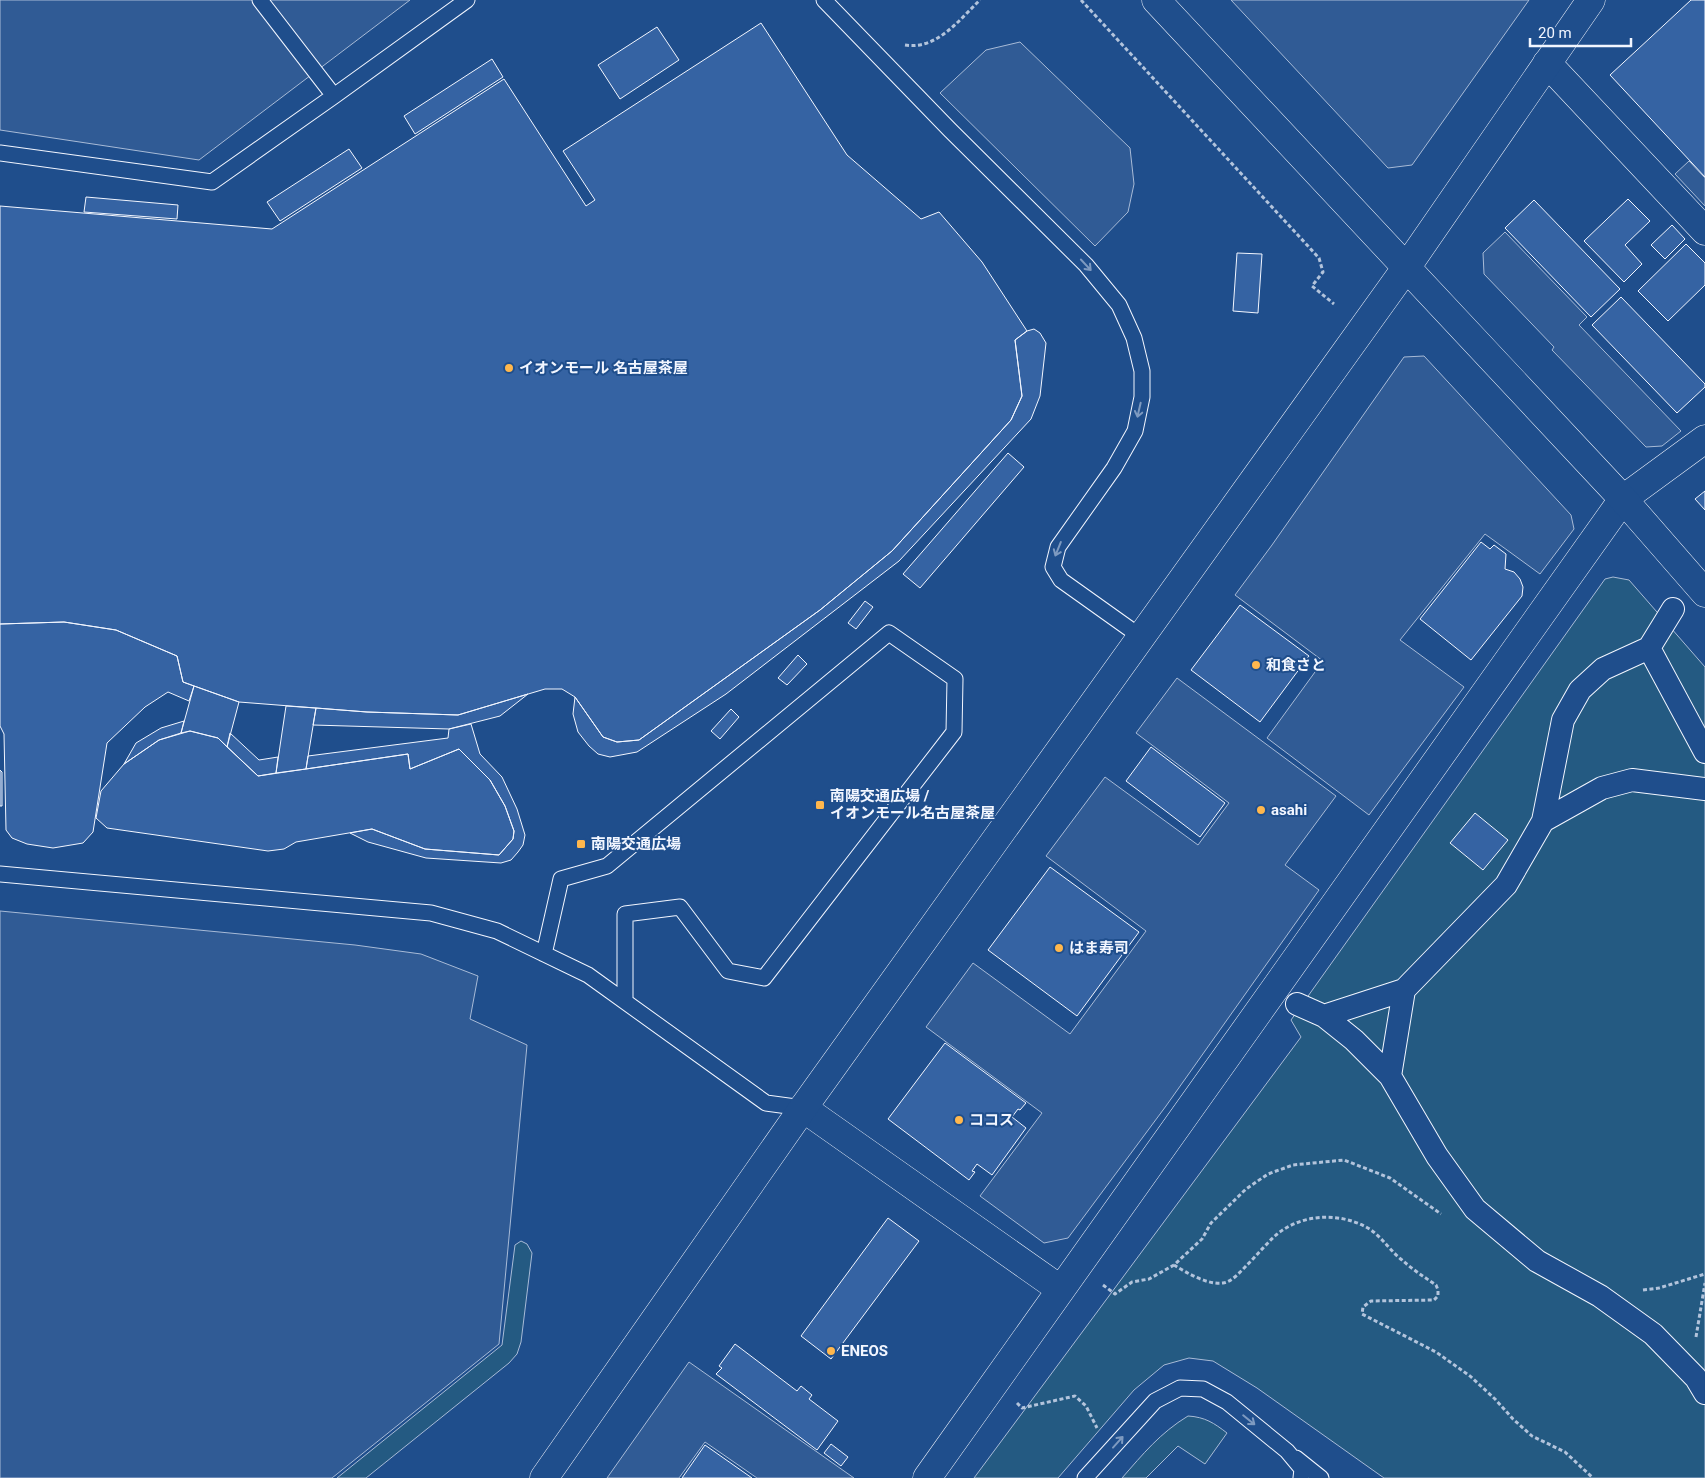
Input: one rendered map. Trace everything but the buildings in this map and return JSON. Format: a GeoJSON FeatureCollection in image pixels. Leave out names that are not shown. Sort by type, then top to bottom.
{"type":"FeatureCollection","features":[{"type":"Feature","properties":{"kind":"street"},"geometry":{"type":"LineString","coordinates":[[1156,0],[1623,499],[1705,594]]}},
{"type":"Feature","properties":{"kind":"street"},"geometry":{"type":"LineString","coordinates":[[544,1478],[803,1108],[1406,268],[1591,0]]}},
{"type":"Feature","properties":{"kind":"street"},"geometry":{"type":"LineString","coordinates":[[1547,63],[1705,232]]}},
{"type":"Feature","properties":{"kind":"street"},"geometry":{"type":"LineString","coordinates":[[927,1478],[1623,499],[1705,439]]}},
{"type":"Feature","properties":{"kind":"street"},"geometry":{"type":"LineString","coordinates":[[1324,1016],[1404,990],[1506,885],[1543,821],[1563,720],[1580,690],[1603,669],[1649,648],[1673,609]]}},
{"type":"Feature","properties":{"kind":"street"},"geometry":{"type":"LineString","coordinates":[[1649,648],[1705,752]]}},
{"type":"Feature","properties":{"kind":"street"},"geometry":{"type":"LineString","coordinates":[[1543,821],[1602,788],[1632,780],[1705,789]]}},
{"type":"Feature","properties":{"kind":"street"},"geometry":{"type":"LineString","coordinates":[[1390,1076],[1404,990]]}},
{"type":"Feature","properties":{"kind":"street"},"geometry":{"type":"LineString","coordinates":[[1296,1004],[1324,1016],[1354,1040],[1390,1076],[1437,1156],[1475,1209],[1537,1260],[1600,1296],[1653,1334],[1700,1385]]}},
{"type":"Feature","properties":{"kind":"street"},"geometry":{"type":"LineString","coordinates":[[803,1108],[1060,1290]]}},
{"type":"Feature","properties":{"kind":"lane"},"geometry":{"type":"LineString","coordinates":[[260,0],[334,96]]}},
{"type":"Feature","properties":{"kind":"lane"},"geometry":{"type":"LineString","coordinates":[[0,153],[212,182],[467,0]]}},
{"type":"Feature","properties":{"kind":"lane"},"geometry":{"type":"LineString","coordinates":[[828,1],[950,130],[1086,265],[1119,305],[1134,338],[1142,370],[1142,397],[1135,431],[1114,468],[1058,547],[1053,566],[1061,580],[1141,637]]}},
{"type":"Feature","properties":{"kind":"lane"},"geometry":{"type":"LineString","coordinates":[[544,954],[561,879],[607,866],[889,633],[955,679],[954,732],[764,978],[728,971],[680,907],[625,914],[625,1001]]}},
{"type":"Feature","properties":{"kind":"lane"},"geometry":{"type":"LineString","coordinates":[[0,874],[431,913],[497,931],[588,975],[766,1103],[803,1108]]}},
{"type":"Feature","properties":{"kind":"lane"},"geometry":{"type":"LineString","coordinates":[[1085,1478],[1155,1401],[1180,1388],[1203,1389],[1227,1402],[1321,1478]]}},
{"type":"Feature","properties":{"kind":"lane"},"geometry":{"type":"LineString","coordinates":[[1287,1451],[1302,1469],[1301,1478]]}},
{"type":"Feature","properties":{"kind":"path"},"geometry":{"type":"LineString","coordinates":[[899,39],[906,46],[926,44],[942,37],[980,0]]}},
{"type":"Feature","properties":{"kind":"path"},"geometry":{"type":"LineString","coordinates":[[1081,0],[1319,258],[1322,272],[1312,286],[1334,304]]}},
{"type":"Feature","properties":{"kind":"path"},"geometry":{"type":"LineString","coordinates":[[1099,1282],[1115,1294],[1132,1282],[1149,1279],[1174,1265],[1202,1239],[1211,1223],[1246,1189],[1268,1174],[1294,1165],[1344,1160],[1390,1178],[1434,1210],[1451,1219],[1475,1209]]}},
{"type":"Feature","properties":{"kind":"path"},"geometry":{"type":"LineString","coordinates":[[1174,1265],[1208,1282],[1225,1283],[1239,1273],[1277,1234],[1290,1226],[1306,1220],[1327,1217],[1344,1219],[1367,1227],[1383,1240],[1400,1260],[1436,1285],[1438,1296],[1434,1300],[1371,1301],[1363,1307],[1362,1314],[1436,1352],[1470,1376],[1532,1436],[1565,1452],[1593,1478]]}},
{"type":"Feature","properties":{"kind":"path"},"geometry":{"type":"LineString","coordinates":[[1600,1296],[1659,1288],[1705,1274]]}},
{"type":"Feature","properties":{"kind":"path"},"geometry":{"type":"LineString","coordinates":[[1700,1385],[1695,1343],[1705,1283]]}},
{"type":"Feature","properties":{"kind":"path"},"geometry":{"type":"LineString","coordinates":[[1014,1402],[1022,1408],[1075,1396],[1078,1397],[1086,1406],[1108,1453]]}},
{"type":"Feature","properties":{"kind":"shaded area"},"geometry":{"type":"Polygon","coordinates":[[[0,0],[410,0],[199,160],[0,130],[0,0]]]}},
{"type":"Feature","properties":{"kind":"shaded area"},"geometry":{"type":"Polygon","coordinates":[[[1231,0],[1529,0],[1412,165],[1388,168],[1231,0]]]}},
{"type":"Feature","properties":{"kind":"shaded area"},"geometry":{"type":"Polygon","coordinates":[[[1020,42],[1130,148],[1134,184],[1128,212],[1095,246],[940,93],[986,50],[1020,42]]]}},
{"type":"Feature","properties":{"kind":"shaded area"},"geometry":{"type":"Polygon","coordinates":[[[1689,161],[1705,178],[1705,206],[1675,174],[1689,161]]]}},
{"type":"Feature","properties":{"kind":"shaded area"},"geometry":{"type":"Polygon","coordinates":[[[1505,232],[1587,317],[1579,325],[1681,431],[1662,446],[1646,447],[1552,350],[1554,347],[1484,274],[1483,253],[1505,232]]]}},
{"type":"Feature","properties":{"kind":"shaded area"},"geometry":{"type":"Polygon","coordinates":[[[1424,356],[1571,515],[1574,529],[1540,574],[1485,534],[1400,640],[1464,687],[1369,815],[1267,738],[1323,661],[1235,595],[1404,357],[1424,356]]]}},
{"type":"Feature","properties":{"kind":"shaded area"},"geometry":{"type":"Polygon","coordinates":[[[1613,577],[1629,580],[1705,667],[1705,1478],[1384,1478],[1257,1388],[1213,1361],[1189,1358],[1164,1365],[1134,1390],[1058,1478],[974,1478],[1301,1037],[1291,1020],[1605,579],[1613,577]]]}},
{"type":"Feature","properties":{"kind":"shaded area"},"geometry":{"type":"Polygon","coordinates":[[[1177,678],[1336,796],[1285,865],[1319,890],[1166,1106],[1068,1238],[1044,1243],[980,1196],[1042,1113],[926,1027],[973,963],[1070,1034],[1146,931],[1046,856],[1105,777],[1198,845],[1229,803],[1136,733],[1177,678]]]}},
{"type":"Feature","properties":{"kind":"shaded area"},"geometry":{"type":"Polygon","coordinates":[[[0,911],[355,945],[421,954],[478,976],[470,1019],[527,1045],[499,1344],[332,1478],[0,1478],[0,911]]]}},
{"type":"Feature","properties":{"kind":"shaded area"},"geometry":{"type":"Polygon","coordinates":[[[521,1241],[527,1244],[532,1253],[521,1342],[517,1354],[509,1363],[366,1478],[337,1478],[502,1345],[515,1245],[521,1241]]]}},
{"type":"Feature","properties":{"kind":"shaded area"},"geometry":{"type":"Polygon","coordinates":[[[689,1362],[854,1478],[757,1478],[705,1442],[679,1478],[607,1478],[689,1362]]]}},
{"type":"Feature","properties":{"kind":"shaded area"},"geometry":{"type":"Polygon","coordinates":[[[1188,1416],[1209,1421],[1227,1433],[1205,1464],[1178,1446],[1146,1478],[1122,1478],[1160,1437],[1188,1416]]]}},
{"type":"Feature","properties":{"kind":"place","name":"イオンモール 名古屋茶屋"},"geometry":{"type":"Point","coordinates":[509,368]}},
{"type":"Feature","properties":{"kind":"place","name":"和食さと"},"geometry":{"type":"Point","coordinates":[1256,665]}},
{"type":"Feature","properties":{"kind":"place","name":"南陽交通広場 / イオンモール名古屋茶屋"},"geometry":{"type":"Point","coordinates":[820,805]}},
{"type":"Feature","properties":{"kind":"place","name":"asahi"},"geometry":{"type":"Point","coordinates":[1261,810]}},
{"type":"Feature","properties":{"kind":"place","name":"南陽交通広場"},"geometry":{"type":"Point","coordinates":[581,844]}},
{"type":"Feature","properties":{"kind":"place","name":"はま寿司"},"geometry":{"type":"Point","coordinates":[1059,948]}},
{"type":"Feature","properties":{"kind":"place","name":"ココス"},"geometry":{"type":"Point","coordinates":[959,1120]}},
{"type":"Feature","properties":{"kind":"place","name":"ENEOS"},"geometry":{"type":"Point","coordinates":[831,1351]}}]}
